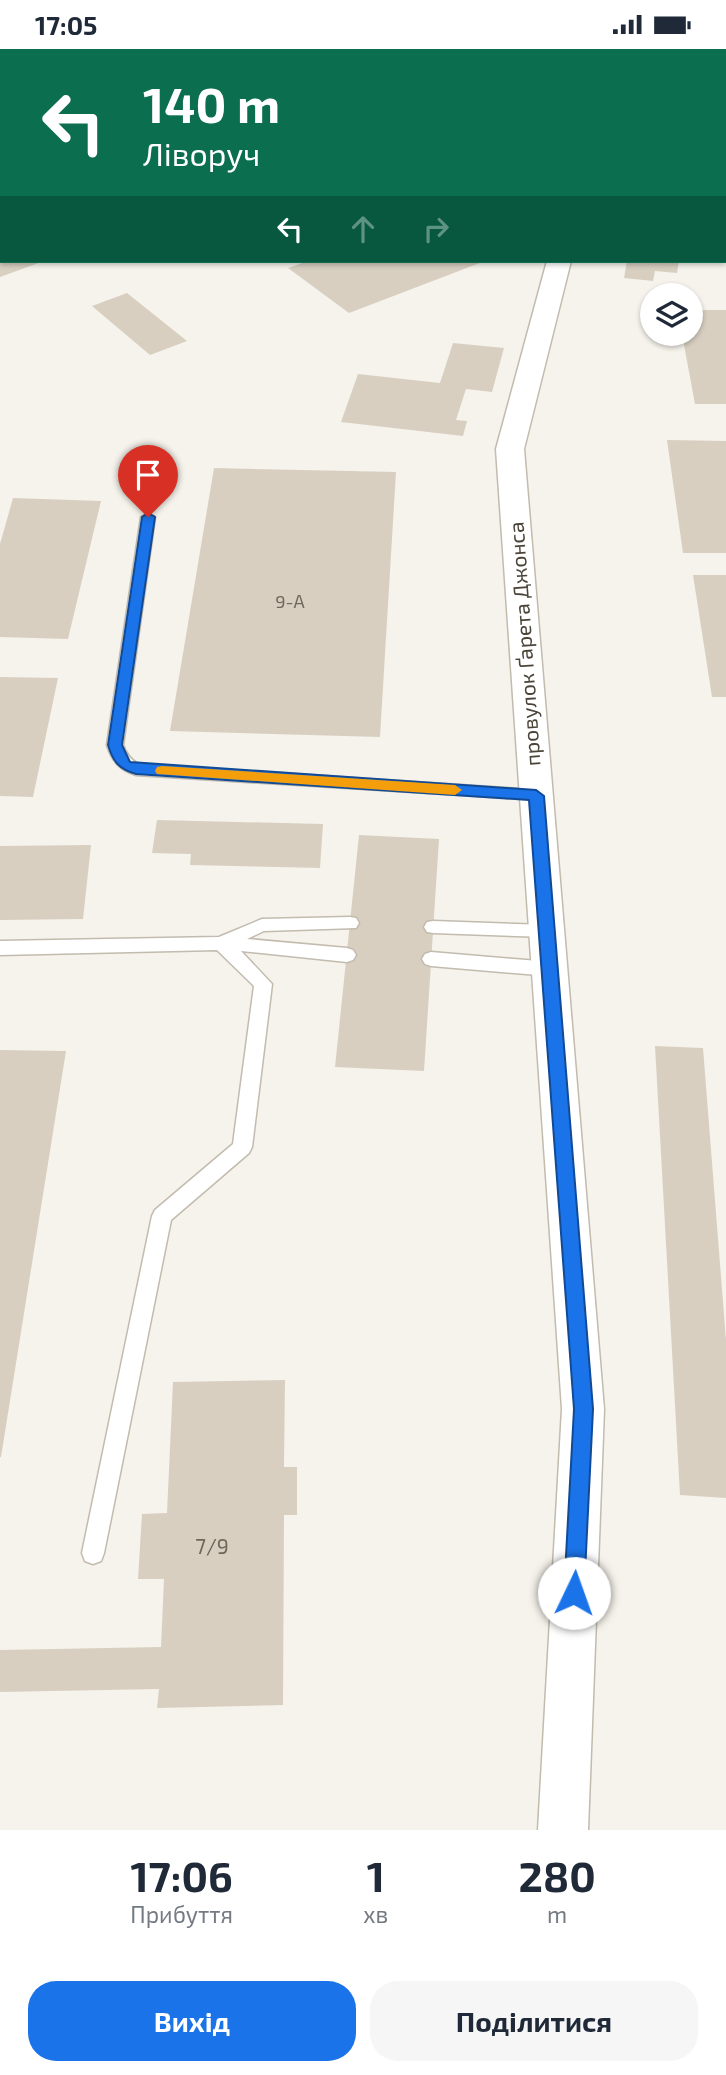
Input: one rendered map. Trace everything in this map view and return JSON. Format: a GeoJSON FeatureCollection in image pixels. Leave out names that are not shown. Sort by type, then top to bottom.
{"type":"FeatureCollection","features":[{"type":"Feature","properties":{"kind":"street","name":"провулок Ґарета Джонса"},"geometry":{"type":"LineString","coordinates":[[558,263],[510,449],[583,1409],[563,1830]]}},
{"type":"Feature","properties":{"kind":"lane"},"geometry":{"type":"LineString","coordinates":[[148,517],[115,745],[125,765],[150,770],[536,796]]}},
{"type":"Feature","properties":{"kind":"lane"},"geometry":{"type":"LineString","coordinates":[[220,943],[262,925],[350,923]]}},
{"type":"Feature","properties":{"kind":"lane"},"geometry":{"type":"LineString","coordinates":[[433,927],[547,931]]}},
{"type":"Feature","properties":{"kind":"lane"},"geometry":{"type":"LineString","coordinates":[[93,1553],[162,1216],[242,1147],[263,984],[220,943]]}},
{"type":"Feature","properties":{"kind":"lane"},"geometry":{"type":"LineString","coordinates":[[0,948],[220,943],[347,955]]}},
{"type":"Feature","properties":{"kind":"lane"},"geometry":{"type":"LineString","coordinates":[[431,959],[550,969]]}},
{"type":"Feature","properties":{"kind":"building"},"geometry":{"type":"Polygon","coordinates":[[[0,263],[38,263],[0,277],[0,263]]]}},
{"type":"Feature","properties":{"kind":"building"},"geometry":{"type":"Polygon","coordinates":[[[302,263],[480,263],[349,313],[288,268],[302,263]]]}},
{"type":"Feature","properties":{"kind":"building"},"geometry":{"type":"Polygon","coordinates":[[[627,263],[679,263],[677,273],[655,271],[653,281],[624,278],[627,263]]]}},
{"type":"Feature","properties":{"kind":"building"},"geometry":{"type":"Polygon","coordinates":[[[127,293],[187,341],[150,355],[92,306],[127,293]]]}},
{"type":"Feature","properties":{"kind":"building"},"geometry":{"type":"Polygon","coordinates":[[[703,310],[726,310],[726,404],[695,404],[684,346],[703,346],[703,310]]]}},
{"type":"Feature","properties":{"kind":"building"},"geometry":{"type":"Polygon","coordinates":[[[453,343],[504,348],[492,392],[466,389],[456,420],[467,421],[463,436],[341,422],[358,374],[440,383],[453,343]]]}},
{"type":"Feature","properties":{"kind":"building"},"geometry":{"type":"Polygon","coordinates":[[[667,440],[726,441],[726,553],[683,553],[667,440]]]}},
{"type":"Feature","properties":{"kind":"building"},"geometry":{"type":"Polygon","coordinates":[[[214,468],[396,472],[380,737],[170,731],[214,468]]]}},
{"type":"Feature","properties":{"kind":"building"},"geometry":{"type":"Polygon","coordinates":[[[13,498],[101,501],[68,639],[0,637],[0,544],[13,498]]]}},
{"type":"Feature","properties":{"kind":"building"},"geometry":{"type":"Polygon","coordinates":[[[693,575],[726,575],[726,697],[712,697],[693,575]]]}},
{"type":"Feature","properties":{"kind":"building"},"geometry":{"type":"Polygon","coordinates":[[[0,677],[58,678],[33,797],[0,796],[0,677]]]}},
{"type":"Feature","properties":{"kind":"building"},"geometry":{"type":"Polygon","coordinates":[[[157,820],[323,824],[320,868],[190,865],[191,854],[152,853],[157,820]]]}},
{"type":"Feature","properties":{"kind":"building"},"geometry":{"type":"Polygon","coordinates":[[[359,835],[439,839],[424,1071],[335,1067],[359,835]]]}},
{"type":"Feature","properties":{"kind":"building"},"geometry":{"type":"Polygon","coordinates":[[[91,845],[83,919],[0,920],[0,846],[91,845]]]}},
{"type":"Feature","properties":{"kind":"building"},"geometry":{"type":"Polygon","coordinates":[[[655,1046],[703,1048],[726,1340],[726,1498],[680,1495],[655,1046]]]}},
{"type":"Feature","properties":{"kind":"building"},"geometry":{"type":"Polygon","coordinates":[[[0,1050],[66,1051],[1,1457],[0,1457],[0,1050]]]}},
{"type":"Feature","properties":{"kind":"building"},"geometry":{"type":"Polygon","coordinates":[[[285,1380],[284,1467],[297,1467],[297,1515],[284,1515],[283,1705],[157,1708],[159,1689],[0,1692],[0,1650],[161,1647],[164,1579],[138,1579],[142,1514],[167,1513],[173,1382],[285,1380]]]}},
{"type":"Feature","properties":{"kind":"slow traffic"},"geometry":{"type":"LineString","coordinates":[[162,771],[455,790]]}},
{"type":"Feature","properties":{"kind":"route"},"geometry":{"type":"LineString","coordinates":[[148,517],[115,745],[125,765],[136,769],[536,796],[583,1409],[574,1593]]}}]}
